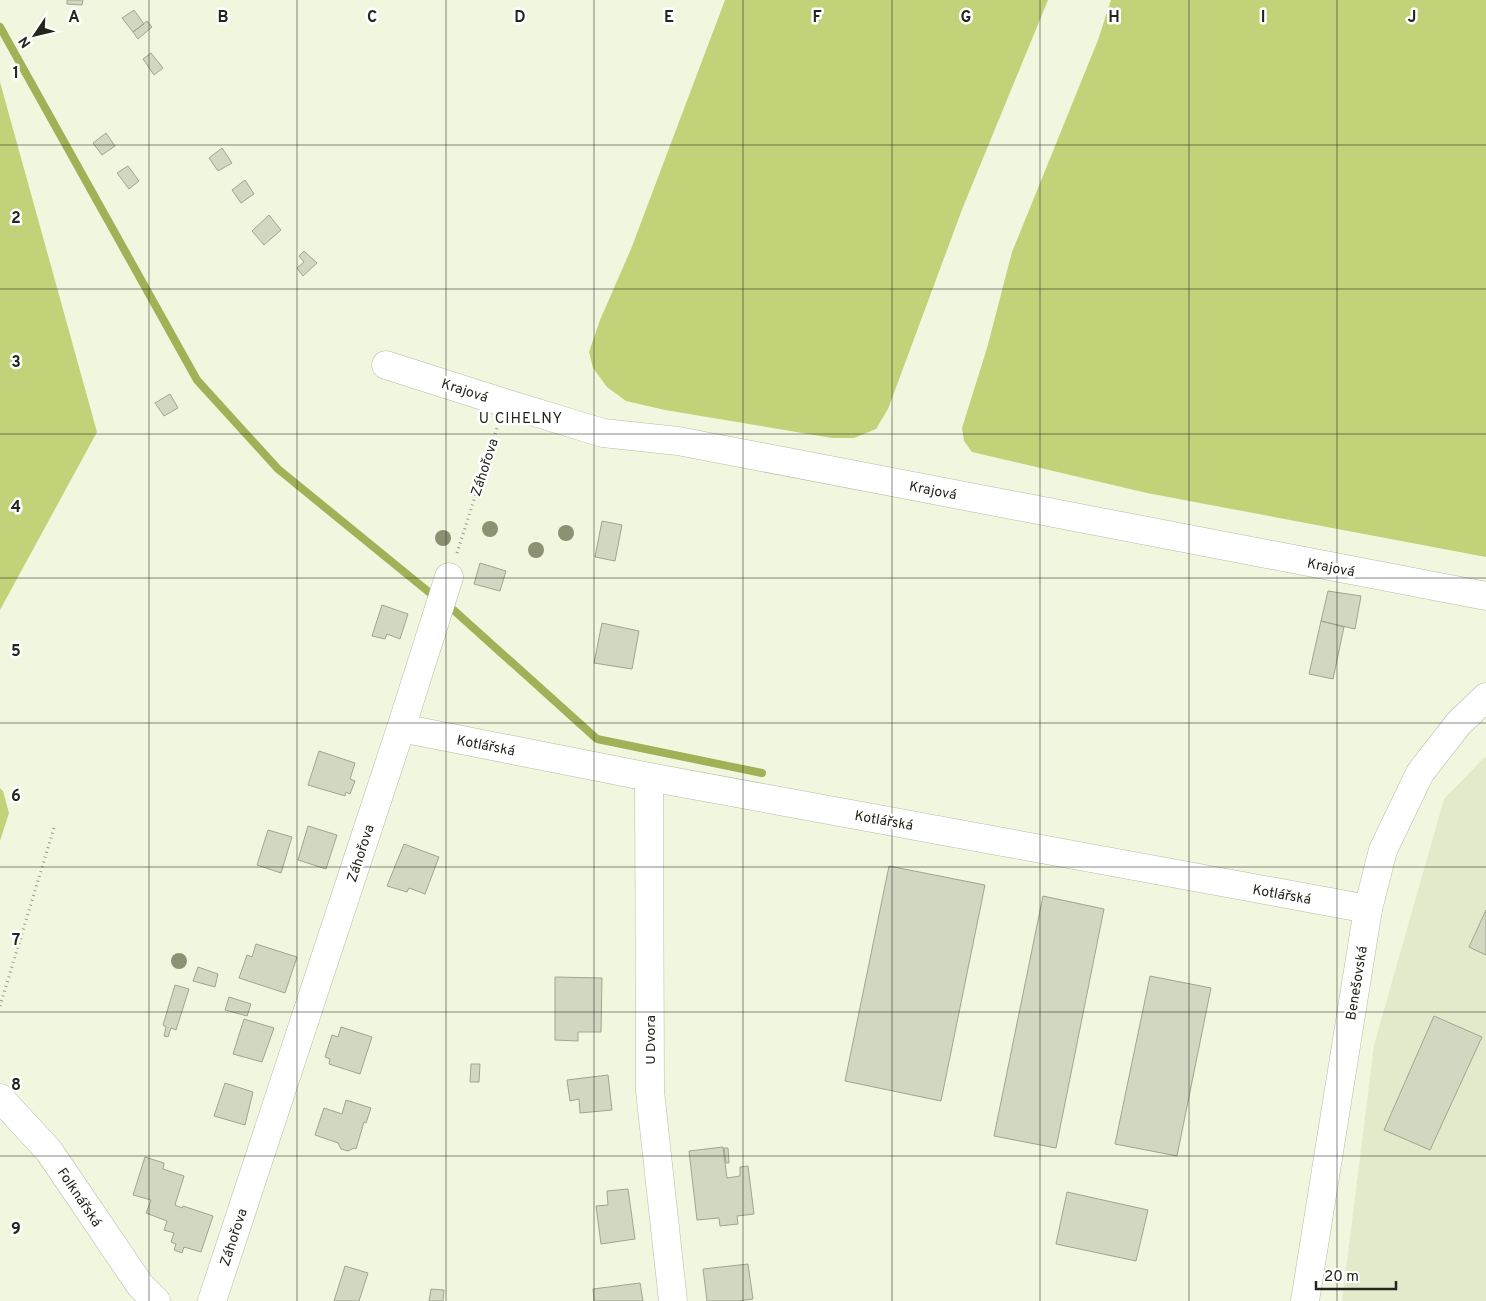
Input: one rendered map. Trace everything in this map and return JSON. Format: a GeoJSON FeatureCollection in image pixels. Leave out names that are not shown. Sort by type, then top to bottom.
{"type":"FeatureCollection","features":[{"type":"Feature","properties":{"kind":"street","name":"Krajová"},"geometry":{"type":"LineString","coordinates":[[386,365],[603,433],[678,441],[1486,596]]}},
{"type":"Feature","properties":{"kind":"street","name":"Záhořova"},"geometry":{"type":"LineString","coordinates":[[212,1301],[449,577]]}},
{"type":"Feature","properties":{"kind":"street","name":"Benešovská"},"geometry":{"type":"LineString","coordinates":[[1305,1301],[1368,909],[1383,850],[1420,773],[1458,724],[1486,697]]}},
{"type":"Feature","properties":{"kind":"street","name":"Kotlářská"},"geometry":{"type":"LineString","coordinates":[[401,728],[649,777],[1368,909]]}},
{"type":"Feature","properties":{"kind":"street","name":"U Dvora"},"geometry":{"type":"LineString","coordinates":[[649,777],[650,1091],[673,1301]]}},
{"type":"Feature","properties":{"kind":"street","name":"Folknářská"},"geometry":{"type":"LineString","coordinates":[[0,1098],[49,1151],[140,1285],[156,1301]]}},
{"type":"Feature","properties":{"kind":"path","name":"Záhořova"},"geometry":{"type":"LineString","coordinates":[[449,577],[505,403]]}},
{"type":"Feature","properties":{"kind":"path"},"geometry":{"type":"LineString","coordinates":[[0,1006],[54,828]]}},
{"type":"Feature","properties":{"kind":"shaded area"},"geometry":{"type":"Polygon","coordinates":[[[1486,756],[1486,1301],[1342,1301],[1374,1045],[1444,799],[1486,756]]]}},
{"type":"Feature","properties":{"kind":"green space"},"geometry":{"type":"Polygon","coordinates":[[[725,0],[1048,0],[963,207],[888,409],[876,429],[854,438],[832,438],[665,410],[626,401],[607,387],[593,368],[589,352],[600,320],[631,249],[725,0]]]}},
{"type":"Feature","properties":{"kind":"green space"},"geometry":{"type":"Polygon","coordinates":[[[1111,0],[1486,0],[1486,557],[1147,493],[972,452],[964,441],[962,428],[987,348],[1012,252],[1098,40],[1111,0]]]}},
{"type":"Feature","properties":{"kind":"green space"},"geometry":{"type":"Polygon","coordinates":[[[0,82],[97,432],[0,610],[0,82]]]}},
{"type":"Feature","properties":{"kind":"green space"},"geometry":{"type":"Polygon","coordinates":[[[0,788],[3,791],[9,813],[0,841],[0,788]]]}},
{"type":"Feature","properties":{"kind":"building"},"geometry":{"type":"Polygon","coordinates":[[[67,0],[83,0],[82,5],[67,4],[67,0]]]}},
{"type":"Feature","properties":{"kind":"building"},"geometry":{"type":"Polygon","coordinates":[[[134,10],[144,24],[133,32],[122,18],[134,10]]]}},
{"type":"Feature","properties":{"kind":"building"},"geometry":{"type":"Polygon","coordinates":[[[147,21],[152,27],[138,39],[133,32],[147,21]]]}},
{"type":"Feature","properties":{"kind":"building"},"geometry":{"type":"Polygon","coordinates":[[[151,53],[163,68],[154,75],[143,59],[151,53]]]}},
{"type":"Feature","properties":{"kind":"building"},"geometry":{"type":"Polygon","coordinates":[[[106,133],[115,146],[102,155],[93,143],[106,133]]]}},
{"type":"Feature","properties":{"kind":"building"},"geometry":{"type":"Polygon","coordinates":[[[222,148],[232,163],[218,171],[209,158],[222,148]]]}},
{"type":"Feature","properties":{"kind":"building"},"geometry":{"type":"Polygon","coordinates":[[[128,166],[139,181],[129,189],[117,173],[128,166]]]}},
{"type":"Feature","properties":{"kind":"building"},"geometry":{"type":"Polygon","coordinates":[[[245,180],[254,194],[241,203],[232,190],[245,180]]]}},
{"type":"Feature","properties":{"kind":"building"},"geometry":{"type":"Polygon","coordinates":[[[269,215],[281,230],[264,245],[252,231],[269,215]]]}},
{"type":"Feature","properties":{"kind":"building"},"geometry":{"type":"Polygon","coordinates":[[[304,251],[317,263],[303,276],[297,268],[304,262],[299,256],[304,251]]]}},
{"type":"Feature","properties":{"kind":"building"},"geometry":{"type":"Polygon","coordinates":[[[170,394],[178,408],[164,416],[155,403],[170,394]]]}},
{"type":"Feature","properties":{"kind":"building"},"geometry":{"type":"Polygon","coordinates":[[[602,521],[622,525],[615,561],[595,557],[602,521]]]}},
{"type":"Feature","properties":{"kind":"building"},"geometry":{"type":"Polygon","coordinates":[[[480,563],[506,571],[500,591],[474,584],[480,563]]]}},
{"type":"Feature","properties":{"kind":"building"},"geometry":{"type":"Polygon","coordinates":[[[1328,591],[1361,596],[1355,629],[1321,621],[1328,591]]]}},
{"type":"Feature","properties":{"kind":"building"},"geometry":{"type":"Polygon","coordinates":[[[382,605],[408,614],[400,639],[387,634],[385,639],[372,636],[382,605]]]}},
{"type":"Feature","properties":{"kind":"building"},"geometry":{"type":"Polygon","coordinates":[[[1321,621],[1344,627],[1333,679],[1309,674],[1321,621]]]}},
{"type":"Feature","properties":{"kind":"building"},"geometry":{"type":"Polygon","coordinates":[[[602,623],[639,631],[632,669],[594,663],[602,623]]]}},
{"type":"Feature","properties":{"kind":"building"},"geometry":{"type":"Polygon","coordinates":[[[319,751],[355,763],[350,779],[355,781],[350,794],[346,792],[345,796],[308,785],[319,751]]]}},
{"type":"Feature","properties":{"kind":"building"},"geometry":{"type":"Polygon","coordinates":[[[308,826],[337,835],[326,869],[298,860],[308,826]]]}},
{"type":"Feature","properties":{"kind":"building"},"geometry":{"type":"Polygon","coordinates":[[[268,830],[292,837],[281,873],[257,865],[268,830]]]}},
{"type":"Feature","properties":{"kind":"building"},"geometry":{"type":"Polygon","coordinates":[[[404,844],[439,857],[425,894],[409,888],[407,892],[387,886],[404,844]]]}},
{"type":"Feature","properties":{"kind":"building"},"geometry":{"type":"Polygon","coordinates":[[[889,866],[985,885],[941,1101],[845,1081],[889,866]]]}},
{"type":"Feature","properties":{"kind":"building"},"geometry":{"type":"Polygon","coordinates":[[[1043,896],[1104,909],[1056,1148],[994,1136],[1043,896]]]}},
{"type":"Feature","properties":{"kind":"building"},"geometry":{"type":"Polygon","coordinates":[[[1486,910],[1486,955],[1469,947],[1486,910]]]}},
{"type":"Feature","properties":{"kind":"building"},"geometry":{"type":"Polygon","coordinates":[[[256,944],[297,957],[285,993],[239,978],[247,955],[252,957],[256,944]]]}},
{"type":"Feature","properties":{"kind":"building"},"geometry":{"type":"Polygon","coordinates":[[[198,967],[218,974],[215,987],[193,981],[198,967]]]}},
{"type":"Feature","properties":{"kind":"building"},"geometry":{"type":"Polygon","coordinates":[[[1150,976],[1211,988],[1177,1156],[1115,1144],[1150,976]]]}},
{"type":"Feature","properties":{"kind":"building"},"geometry":{"type":"Polygon","coordinates":[[[555,977],[602,978],[601,1032],[578,1032],[578,1041],[555,1040],[555,977]]]}},
{"type":"Feature","properties":{"kind":"building"},"geometry":{"type":"Polygon","coordinates":[[[175,985],[189,989],[176,1030],[171,1028],[168,1037],[164,1036],[166,1027],[163,1025],[175,985]]]}},
{"type":"Feature","properties":{"kind":"building"},"geometry":{"type":"Polygon","coordinates":[[[229,997],[251,1004],[247,1016],[225,1010],[229,997]]]}},
{"type":"Feature","properties":{"kind":"building"},"geometry":{"type":"Polygon","coordinates":[[[1434,1016],[1482,1037],[1430,1150],[1384,1130],[1434,1016]]]}},
{"type":"Feature","properties":{"kind":"building"},"geometry":{"type":"Polygon","coordinates":[[[244,1019],[274,1028],[262,1062],[233,1054],[244,1019]]]}},
{"type":"Feature","properties":{"kind":"building"},"geometry":{"type":"Polygon","coordinates":[[[341,1027],[372,1037],[360,1074],[329,1064],[330,1059],[325,1057],[332,1035],[338,1037],[341,1027]]]}},
{"type":"Feature","properties":{"kind":"building"},"geometry":{"type":"Polygon","coordinates":[[[471,1064],[480,1064],[479,1082],[470,1082],[471,1064]]]}},
{"type":"Feature","properties":{"kind":"building"},"geometry":{"type":"Polygon","coordinates":[[[608,1075],[612,1110],[580,1113],[579,1099],[570,1101],[567,1080],[608,1075]]]}},
{"type":"Feature","properties":{"kind":"building"},"geometry":{"type":"Polygon","coordinates":[[[225,1083],[253,1092],[245,1125],[214,1116],[225,1083]]]}},
{"type":"Feature","properties":{"kind":"building"},"geometry":{"type":"Polygon","coordinates":[[[346,1100],[371,1108],[366,1123],[364,1122],[356,1149],[348,1151],[341,1149],[338,1143],[315,1135],[324,1108],[342,1114],[346,1100]]]}},
{"type":"Feature","properties":{"kind":"building"},"geometry":{"type":"Polygon","coordinates":[[[723,1147],[727,1178],[740,1176],[740,1167],[748,1166],[754,1214],[737,1216],[738,1224],[720,1226],[719,1218],[697,1220],[689,1151],[723,1147]]]}},
{"type":"Feature","properties":{"kind":"building"},"geometry":{"type":"Polygon","coordinates":[[[724,1148],[728,1148],[729,1163],[726,1163],[724,1148]]]}},
{"type":"Feature","properties":{"kind":"building"},"geometry":{"type":"Polygon","coordinates":[[[145,1157],[164,1163],[163,1169],[184,1176],[175,1205],[213,1216],[201,1252],[184,1247],[182,1253],[174,1250],[176,1244],[171,1242],[174,1233],[164,1230],[167,1221],[146,1213],[151,1200],[133,1195],[145,1157]]]}},
{"type":"Feature","properties":{"kind":"building"},"geometry":{"type":"Polygon","coordinates":[[[628,1189],[635,1239],[601,1244],[596,1206],[608,1205],[607,1191],[628,1189]]]}},
{"type":"Feature","properties":{"kind":"building"},"geometry":{"type":"Polygon","coordinates":[[[1067,1192],[1148,1210],[1136,1261],[1056,1244],[1067,1192]]]}},
{"type":"Feature","properties":{"kind":"building"},"geometry":{"type":"Polygon","coordinates":[[[748,1264],[753,1299],[707,1301],[703,1269],[748,1264]]]}},
{"type":"Feature","properties":{"kind":"building"},"geometry":{"type":"Polygon","coordinates":[[[345,1266],[368,1273],[359,1301],[334,1301],[345,1266]]]}},
{"type":"Feature","properties":{"kind":"building"},"geometry":{"type":"Polygon","coordinates":[[[640,1283],[643,1301],[594,1301],[593,1289],[640,1283]]]}},
{"type":"Feature","properties":{"kind":"building"},"geometry":{"type":"Polygon","coordinates":[[[431,1289],[444,1290],[443,1301],[429,1301],[431,1289]]]}},
{"type":"Feature","properties":{"kind":"waterway"},"geometry":{"type":"LineString","coordinates":[[0,27],[197,380],[278,469],[430,593]]}},
{"type":"Feature","properties":{"kind":"waterway"},"geometry":{"type":"LineString","coordinates":[[448,605],[597,739],[762,773]]}},
{"type":"Feature","properties":{"kind":"district","name":"U CIHELNY"},"geometry":{"type":"Point","coordinates":[521,418]}}]}
